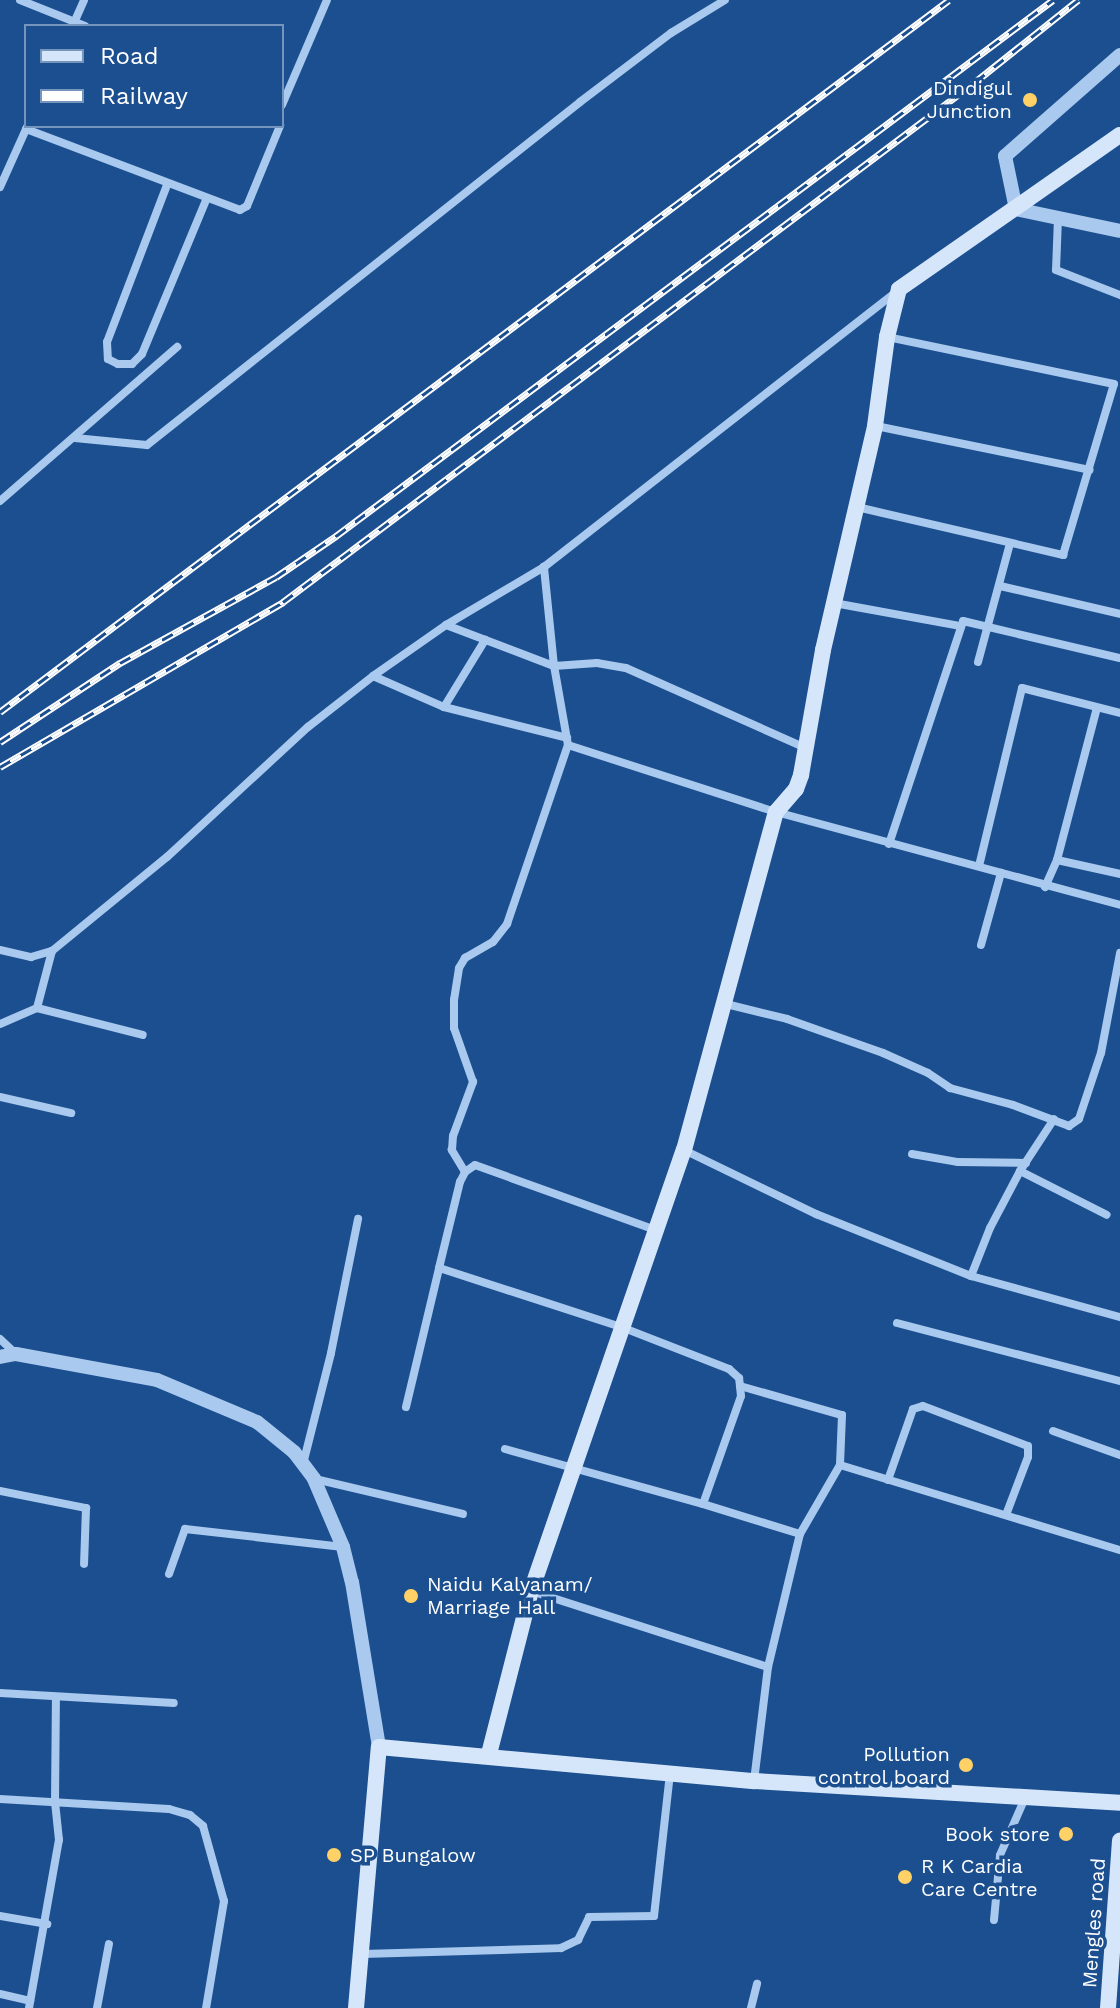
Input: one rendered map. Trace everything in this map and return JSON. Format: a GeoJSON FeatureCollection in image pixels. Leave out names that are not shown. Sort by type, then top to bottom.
{"type":"FeatureCollection","features":[{"type":"Feature","properties":{"kind":"main road"},"geometry":{"type":"LineString","coordinates":[[489,1754],[531,1591],[653,1229],[684,1150],[776,812],[796,789],[834,603],[875,426],[887,337],[899,289],[1120,135]]}},
{"type":"Feature","properties":{"kind":"main road"},"geometry":{"type":"LineString","coordinates":[[356,2008],[379,1747],[489,1754],[754,1781],[1120,1803]]}},
{"type":"Feature","properties":{"kind":"main road","name":"Mengles road"},"geometry":{"type":"LineString","coordinates":[[1108,2008],[1120,1840]]}},
{"type":"Feature","properties":{"kind":"street"},"geometry":{"type":"LineString","coordinates":[[20,0],[74,24],[84,0]]}},
{"type":"Feature","properties":{"kind":"street"},"geometry":{"type":"LineString","coordinates":[[284,101],[327,0]]}},
{"type":"Feature","properties":{"kind":"street"},"geometry":{"type":"LineString","coordinates":[[75,438],[147,445],[580,102],[671,33],[725,0]]}},
{"type":"Feature","properties":{"kind":"street"},"geometry":{"type":"LineString","coordinates":[[1120,55],[1005,156],[1016,209],[1120,231]]}},
{"type":"Feature","properties":{"kind":"street"},"geometry":{"type":"LineString","coordinates":[[0,187],[27,128],[231,209],[247,206],[279,128]]}},
{"type":"Feature","properties":{"kind":"street"},"geometry":{"type":"LineString","coordinates":[[167,185],[107,342],[108,359],[118,364],[132,364],[142,354],[206,200]]}},
{"type":"Feature","properties":{"kind":"street"},"geometry":{"type":"LineString","coordinates":[[1058,218],[1056,270],[1120,295]]}},
{"type":"Feature","properties":{"kind":"street"},"geometry":{"type":"LineString","coordinates":[[0,950],[31,957],[52,951],[167,857],[308,727],[373,676],[446,625],[544,567],[899,289]]}},
{"type":"Feature","properties":{"kind":"street"},"geometry":{"type":"LineString","coordinates":[[857,507],[1063,555],[1117,386],[887,337]]}},
{"type":"Feature","properties":{"kind":"street"},"geometry":{"type":"LineString","coordinates":[[0,501],[177,347]]}},
{"type":"Feature","properties":{"kind":"street"},"geometry":{"type":"LineString","coordinates":[[875,426],[1090,470]]}},
{"type":"Feature","properties":{"kind":"street"},"geometry":{"type":"LineString","coordinates":[[978,662],[1010,543]]}},
{"type":"Feature","properties":{"kind":"street"},"geometry":{"type":"LineString","coordinates":[[465,1172],[452,1150],[453,1136],[473,1082],[454,1028],[459,968],[465,958],[493,942],[508,922],[568,742],[554,666],[544,567]]}},
{"type":"Feature","properties":{"kind":"street"},"geometry":{"type":"LineString","coordinates":[[1000,586],[1120,614]]}},
{"type":"Feature","properties":{"kind":"street"},"geometry":{"type":"LineString","coordinates":[[834,603],[961,626]]}},
{"type":"Feature","properties":{"kind":"street"},"geometry":{"type":"LineString","coordinates":[[889,844],[961,626],[968,621],[1120,658]]}},
{"type":"Feature","properties":{"kind":"street"},"geometry":{"type":"LineString","coordinates":[[446,625],[554,666],[597,663],[626,668],[806,748]]}},
{"type":"Feature","properties":{"kind":"street"},"geometry":{"type":"LineString","coordinates":[[444,707],[485,640]]}},
{"type":"Feature","properties":{"kind":"street"},"geometry":{"type":"LineString","coordinates":[[373,676],[444,707],[568,742],[776,812],[1120,905]]}},
{"type":"Feature","properties":{"kind":"street"},"geometry":{"type":"LineString","coordinates":[[979,866],[1022,688],[1120,713]]}},
{"type":"Feature","properties":{"kind":"street"},"geometry":{"type":"LineString","coordinates":[[1045,887],[1057,860],[1097,708]]}},
{"type":"Feature","properties":{"kind":"street"},"geometry":{"type":"LineString","coordinates":[[1057,860],[1120,874]]}},
{"type":"Feature","properties":{"kind":"street"},"geometry":{"type":"LineString","coordinates":[[981,945],[1001,873]]}},
{"type":"Feature","properties":{"kind":"street"},"geometry":{"type":"LineString","coordinates":[[37,1008],[52,951]]}},
{"type":"Feature","properties":{"kind":"street"},"geometry":{"type":"LineString","coordinates":[[722,1003],[787,1019],[906,1063],[950,1088],[1069,1126],[1079,1119],[1101,1053],[1120,953]]}},
{"type":"Feature","properties":{"kind":"street"},"geometry":{"type":"LineString","coordinates":[[0,1024],[37,1008],[143,1035]]}},
{"type":"Feature","properties":{"kind":"street"},"geometry":{"type":"LineString","coordinates":[[0,1097],[71,1113]]}},
{"type":"Feature","properties":{"kind":"street"},"geometry":{"type":"LineString","coordinates":[[971,1276],[990,1228],[1023,1167],[1054,1119]]}},
{"type":"Feature","properties":{"kind":"street"},"geometry":{"type":"LineString","coordinates":[[684,1150],[816,1214],[971,1276],[1120,1317]]}},
{"type":"Feature","properties":{"kind":"street"},"geometry":{"type":"LineString","coordinates":[[912,1154],[958,1162],[1023,1167],[1107,1215]]}},
{"type":"Feature","properties":{"kind":"street"},"geometry":{"type":"LineString","coordinates":[[406,1407],[465,1172],[475,1165],[486,1166],[653,1229]]}},
{"type":"Feature","properties":{"kind":"street"},"geometry":{"type":"LineString","coordinates":[[303,1465],[331,1353],[358,1219]]}},
{"type":"Feature","properties":{"kind":"street"},"geometry":{"type":"LineString","coordinates":[[439,1268],[621,1327],[729,1369],[739,1378],[741,1396],[703,1504]]}},
{"type":"Feature","properties":{"kind":"street"},"geometry":{"type":"LineString","coordinates":[[897,1323],[1120,1381]]}},
{"type":"Feature","properties":{"kind":"street"},"geometry":{"type":"LineString","coordinates":[[0,1339],[16,1354]]}},
{"type":"Feature","properties":{"kind":"street"},"geometry":{"type":"LineString","coordinates":[[0,1357],[16,1354],[157,1380],[257,1422],[294,1452],[314,1479],[343,1547],[352,1582],[379,1747]]}},
{"type":"Feature","properties":{"kind":"street"},"geometry":{"type":"LineString","coordinates":[[740,1386],[842,1415],[840,1465],[800,1534],[768,1667],[754,1781]]}},
{"type":"Feature","properties":{"kind":"street"},"geometry":{"type":"LineString","coordinates":[[888,1480],[913,1409],[923,1406],[1028,1446],[1028,1457],[1006,1515]]}},
{"type":"Feature","properties":{"kind":"street"},"geometry":{"type":"LineString","coordinates":[[1053,1431],[1120,1455]]}},
{"type":"Feature","properties":{"kind":"street"},"geometry":{"type":"LineString","coordinates":[[505,1449],[573,1466],[800,1534]]}},
{"type":"Feature","properties":{"kind":"street"},"geometry":{"type":"LineString","coordinates":[[840,1465],[1120,1550]]}},
{"type":"Feature","properties":{"kind":"street"},"geometry":{"type":"LineString","coordinates":[[314,1479],[463,1514]]}},
{"type":"Feature","properties":{"kind":"street"},"geometry":{"type":"LineString","coordinates":[[0,1491],[86,1508],[84,1564]]}},
{"type":"Feature","properties":{"kind":"street"},"geometry":{"type":"LineString","coordinates":[[169,1574],[185,1529],[343,1547]]}},
{"type":"Feature","properties":{"kind":"street"},"geometry":{"type":"LineString","coordinates":[[531,1591],[768,1667]]}},
{"type":"Feature","properties":{"kind":"street"},"geometry":{"type":"LineString","coordinates":[[0,1693],[174,1703]]}},
{"type":"Feature","properties":{"kind":"street"},"geometry":{"type":"LineString","coordinates":[[0,1994],[30,2004],[47,1924],[59,1840],[55,1803],[56,1697]]}},
{"type":"Feature","properties":{"kind":"street"},"geometry":{"type":"LineString","coordinates":[[363,1954],[561,1948],[578,1940],[589,1917],[654,1916],[670,1772]]}},
{"type":"Feature","properties":{"kind":"street"},"geometry":{"type":"LineString","coordinates":[[994,1920],[1000,1855],[1025,1797]]}},
{"type":"Feature","properties":{"kind":"street"},"geometry":{"type":"LineString","coordinates":[[0,1799],[169,1809],[190,1815],[203,1826],[224,1901],[206,2008]]}},
{"type":"Feature","properties":{"kind":"street"},"geometry":{"type":"LineString","coordinates":[[0,1916],[47,1924]]}},
{"type":"Feature","properties":{"kind":"street"},"geometry":{"type":"LineString","coordinates":[[97,2008],[109,1944]]}},
{"type":"Feature","properties":{"kind":"street"},"geometry":{"type":"LineString","coordinates":[[751,2008],[757,1984]]}},
{"type":"Feature","properties":{"kind":"railway"},"geometry":{"type":"LineString","coordinates":[[0,712],[949,0]]}},
{"type":"Feature","properties":{"kind":"railway"},"geometry":{"type":"LineString","coordinates":[[0,742],[120,663],[276,577],[336,536],[1053,0]]}},
{"type":"Feature","properties":{"kind":"railway"},"geometry":{"type":"LineString","coordinates":[[0,767],[283,602],[975,82],[1078,0]]}},
{"type":"Feature","properties":{"kind":"place","name":"Dindigul Junction"},"geometry":{"type":"Point","coordinates":[1030,100]}},
{"type":"Feature","properties":{"kind":"place","name":"Naidu Kalyanam/ Marriage Hall"},"geometry":{"type":"Point","coordinates":[411,1596]}},
{"type":"Feature","properties":{"kind":"place","name":"Pollution control board"},"geometry":{"type":"Point","coordinates":[966,1765]}},
{"type":"Feature","properties":{"kind":"place","name":"Book store"},"geometry":{"type":"Point","coordinates":[1066,1834]}},
{"type":"Feature","properties":{"kind":"place","name":"SP Bungalow"},"geometry":{"type":"Point","coordinates":[334,1855]}},
{"type":"Feature","properties":{"kind":"place","name":"R K Cardia Care Centre"},"geometry":{"type":"Point","coordinates":[905,1877]}}]}
